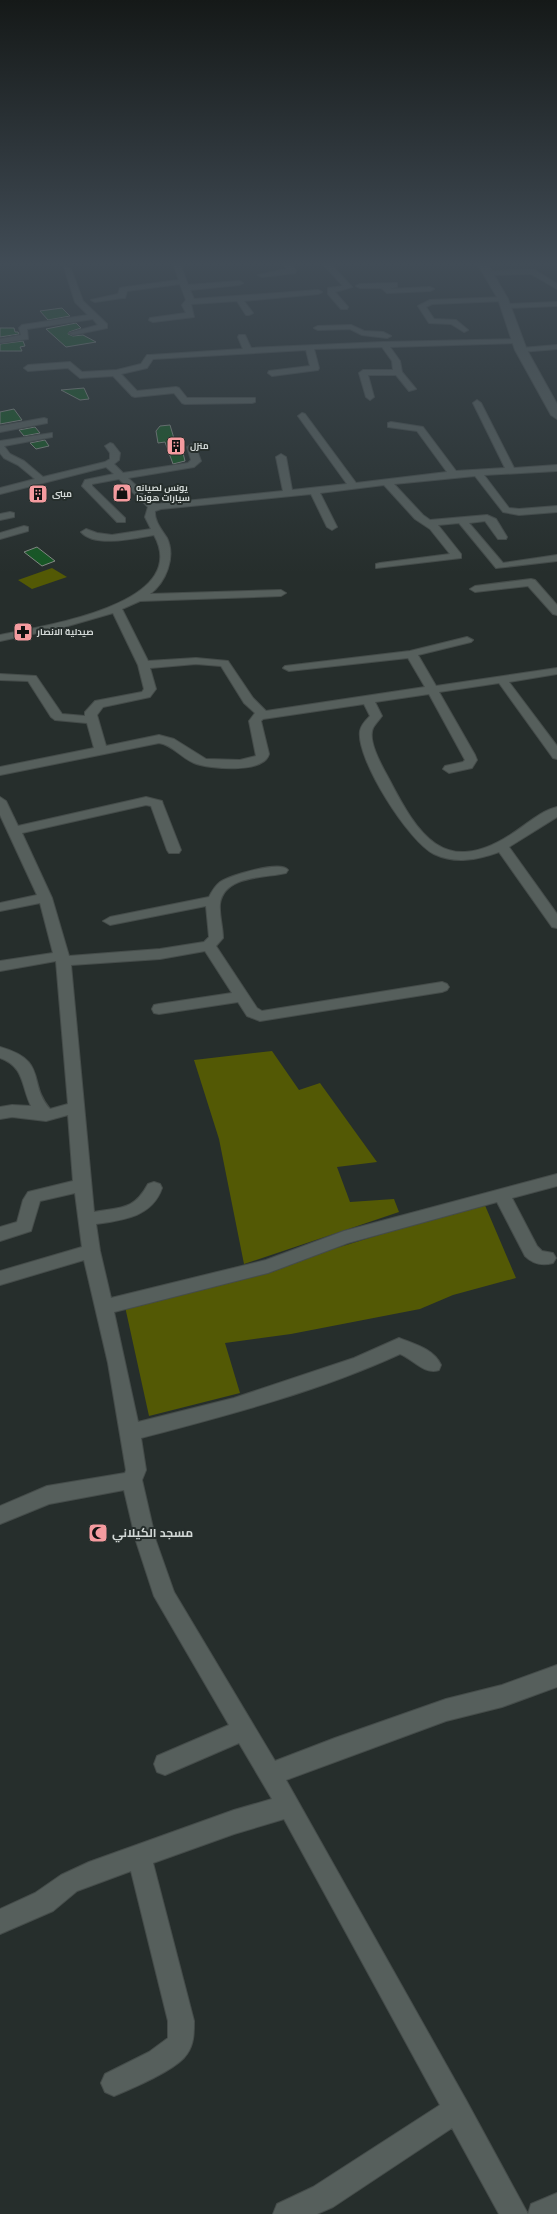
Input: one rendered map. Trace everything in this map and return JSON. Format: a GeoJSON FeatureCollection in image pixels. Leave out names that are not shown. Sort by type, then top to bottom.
{"type":"FeatureCollection","features":[{"type":"Feature","properties":{"kind":"main road"},"geometry":{"type":"LineString","coordinates":[[531,366],[557,414]]}},
{"type":"Feature","properties":{"kind":"street"},"geometry":{"type":"LineString","coordinates":[[28,368],[50,366]]}},
{"type":"Feature","properties":{"kind":"street"},"geometry":{"type":"LineString","coordinates":[[70,366],[80,374],[117,372],[143,366]]}},
{"type":"Feature","properties":{"kind":"street"},"geometry":{"type":"LineString","coordinates":[[272,373],[315,368],[314,366]]}},
{"type":"Feature","properties":{"kind":"street"},"geometry":{"type":"LineString","coordinates":[[397,366],[398,372],[412,389]]}},
{"type":"Feature","properties":{"kind":"street"},"geometry":{"type":"LineString","coordinates":[[117,372],[116,374],[135,394],[176,390],[186,401],[252,400]]}},
{"type":"Feature","properties":{"kind":"street"},"geometry":{"type":"LineString","coordinates":[[370,397],[363,373],[398,372]]}},
{"type":"Feature","properties":{"kind":"street"},"geometry":{"type":"LineString","coordinates":[[476,403],[511,471]]}},
{"type":"Feature","properties":{"kind":"street"},"geometry":{"type":"LineString","coordinates":[[302,416],[353,486]]}},
{"type":"Feature","properties":{"kind":"street"},"geometry":{"type":"LineString","coordinates":[[0,429],[44,421]]}},
{"type":"Feature","properties":{"kind":"street"},"geometry":{"type":"LineString","coordinates":[[391,425],[420,429],[453,474]]}},
{"type":"Feature","properties":{"kind":"street"},"geometry":{"type":"LineString","coordinates":[[0,444],[49,435]]}},
{"type":"Feature","properties":{"kind":"street"},"geometry":{"type":"LineString","coordinates":[[0,491],[108,464],[114,460],[115,453],[110,446]]}},
{"type":"Feature","properties":{"kind":"street"},"geometry":{"type":"LineString","coordinates":[[0,447],[10,458],[21,463],[42,481]]}},
{"type":"Feature","properties":{"kind":"street"},"geometry":{"type":"LineString","coordinates":[[121,520],[87,486],[88,482],[191,465],[196,461],[192,447]]}},
{"type":"Feature","properties":{"kind":"street"},"geometry":{"type":"LineString","coordinates":[[281,457],[288,493]]}},
{"type":"Feature","properties":{"kind":"street"},"geometry":{"type":"LineString","coordinates":[[0,461],[10,458]]}},
{"type":"Feature","properties":{"kind":"street"},"geometry":{"type":"LineString","coordinates":[[108,464],[154,508]]}},
{"type":"Feature","properties":{"kind":"street"},"geometry":{"type":"LineString","coordinates":[[0,638],[49,628],[116,607],[137,598],[152,588],[163,569],[164,548],[150,515],[150,511],[154,508],[180,503],[314,491],[453,474],[557,468]]}},
{"type":"Feature","properties":{"kind":"street"},"geometry":{"type":"LineString","coordinates":[[477,472],[506,510],[519,512],[557,509]]}},
{"type":"Feature","properties":{"kind":"street"},"geometry":{"type":"LineString","coordinates":[[380,566],[457,556],[434,526],[419,517],[400,495],[386,482]]}},
{"type":"Feature","properties":{"kind":"street"},"geometry":{"type":"LineString","coordinates":[[314,491],[332,527]]}},
{"type":"Feature","properties":{"kind":"street"},"geometry":{"type":"LineString","coordinates":[[428,523],[490,519],[502,537]]}},
{"type":"Feature","properties":{"kind":"street"},"geometry":{"type":"LineString","coordinates":[[460,520],[500,566],[557,558]]}},
{"type":"Feature","properties":{"kind":"street"},"geometry":{"type":"LineString","coordinates":[[0,536],[24,528]]}},
{"type":"Feature","properties":{"kind":"street"},"geometry":{"type":"LineString","coordinates":[[86,532],[98,537],[109,538],[158,531]]}},
{"type":"Feature","properties":{"kind":"street"},"geometry":{"type":"LineString","coordinates":[[475,589],[531,582],[557,612]]}},
{"type":"Feature","properties":{"kind":"street"},"geometry":{"type":"LineString","coordinates":[[137,598],[281,593]]}},
{"type":"Feature","properties":{"kind":"street"},"geometry":{"type":"LineString","coordinates":[[102,750],[92,720],[91,712],[99,704],[146,695],[149,692],[144,666],[116,607]]}},
{"type":"Feature","properties":{"kind":"street"},"geometry":{"type":"LineString","coordinates":[[289,668],[410,654],[467,640]]}},
{"type":"Feature","properties":{"kind":"street"},"geometry":{"type":"LineString","coordinates":[[410,654],[433,691],[471,760],[468,765],[449,769]]}},
{"type":"Feature","properties":{"kind":"street"},"geometry":{"type":"LineString","coordinates":[[144,666],[196,661],[224,663],[229,668],[248,700],[263,715]]}},
{"type":"Feature","properties":{"kind":"street"},"geometry":{"type":"LineString","coordinates":[[0,771],[163,739],[203,762],[217,764],[255,762],[262,758],[263,754],[255,719],[263,715],[433,691],[557,671]]}},
{"type":"Feature","properties":{"kind":"street"},"geometry":{"type":"LineString","coordinates":[[0,677],[32,678],[55,714],[59,717],[92,720]]}},
{"type":"Feature","properties":{"kind":"street"},"geometry":{"type":"LineString","coordinates":[[502,680],[557,755]]}},
{"type":"Feature","properties":{"kind":"street"},"geometry":{"type":"LineString","coordinates":[[368,699],[376,716],[366,731],[368,751],[383,782],[424,842],[436,850],[454,857],[483,854],[502,847],[557,811]]}},
{"type":"Feature","properties":{"kind":"street"},"geometry":{"type":"LineString","coordinates":[[542,734],[557,732]]}},
{"type":"Feature","properties":{"kind":"street"},"geometry":{"type":"LineString","coordinates":[[0,801],[45,898],[67,982],[82,1184],[88,1219],[91,1251],[105,1307],[130,1432],[136,1470],[132,1480],[146,1542],[165,1596],[269,1775],[289,1806],[514,2214]]}},
{"type":"Feature","properties":{"kind":"street"},"geometry":{"type":"LineString","coordinates":[[15,831],[146,801],[157,804],[174,850]]}},
{"type":"Feature","properties":{"kind":"street"},"geometry":{"type":"LineString","coordinates":[[502,847],[518,866],[557,924]]}},
{"type":"Feature","properties":{"kind":"street"},"geometry":{"type":"LineString","coordinates":[[0,966],[62,959],[160,954],[209,946],[216,938],[213,911],[214,900],[221,888],[233,880],[281,870]]}},
{"type":"Feature","properties":{"kind":"street"},"geometry":{"type":"LineString","coordinates":[[0,907],[45,898]]}},
{"type":"Feature","properties":{"kind":"street"},"geometry":{"type":"LineString","coordinates":[[110,920],[214,900]]}},
{"type":"Feature","properties":{"kind":"street"},"geometry":{"type":"LineString","coordinates":[[209,946],[252,1012],[265,1016],[442,987]]}},
{"type":"Feature","properties":{"kind":"street"},"geometry":{"type":"LineString","coordinates":[[159,1009],[241,997]]}},
{"type":"Feature","properties":{"kind":"street"},"geometry":{"type":"LineString","coordinates":[[0,1052],[11,1055],[27,1068],[34,1092],[44,1113]]}},
{"type":"Feature","properties":{"kind":"street"},"geometry":{"type":"LineString","coordinates":[[0,1113],[12,1111],[54,1114],[77,1107]]}},
{"type":"Feature","properties":{"kind":"street"},"geometry":{"type":"LineString","coordinates":[[105,1307],[268,1266],[344,1238],[501,1194],[557,1180]]}},
{"type":"Feature","properties":{"kind":"street"},"geometry":{"type":"LineString","coordinates":[[0,1234],[25,1226],[31,1200],[34,1196],[82,1184]]}},
{"type":"Feature","properties":{"kind":"street"},"geometry":{"type":"LineString","coordinates":[[88,1219],[142,1206],[153,1196],[154,1188]]}},
{"type":"Feature","properties":{"kind":"street"},"geometry":{"type":"LineString","coordinates":[[501,1194],[531,1251],[537,1256],[547,1258]]}},
{"type":"Feature","properties":{"kind":"street"},"geometry":{"type":"LineString","coordinates":[[0,1278],[91,1251]]}},
{"type":"Feature","properties":{"kind":"street"},"geometry":{"type":"LineString","coordinates":[[130,1432],[234,1406],[360,1364],[399,1346],[417,1353],[432,1365]]}},
{"type":"Feature","properties":{"kind":"street"},"geometry":{"type":"LineString","coordinates":[[0,1515],[47,1495],[132,1480]]}},
{"type":"Feature","properties":{"kind":"street"},"geometry":{"type":"LineString","coordinates":[[269,1775],[335,1749],[446,1710],[502,1696],[557,1676]]}},
{"type":"Feature","properties":{"kind":"street"},"geometry":{"type":"LineString","coordinates":[[164,1764],[243,1730]]}},
{"type":"Feature","properties":{"kind":"street"},"geometry":{"type":"LineString","coordinates":[[0,1922],[44,1902],[76,1880],[139,1855],[289,1806]]}},
{"type":"Feature","properties":{"kind":"street"},"geometry":{"type":"LineString","coordinates":[[114,2084],[170,2054],[178,2046],[180,2037],[181,2022],[139,1855]]}},
{"type":"Feature","properties":{"kind":"street"},"geometry":{"type":"LineString","coordinates":[[287,2214],[323,2197],[457,2110]]}},
{"type":"Feature","properties":{"kind":"street"},"geometry":{"type":"LineString","coordinates":[[541,2214],[557,2207]]}},
{"type":"Feature","properties":{"kind":"green space"},"geometry":{"type":"Polygon","coordinates":[[[52,568],[67,577],[32,589],[18,580],[52,568]]]}},
{"type":"Feature","properties":{"kind":"green space"},"geometry":{"type":"Polygon","coordinates":[[[272,1051],[299,1090],[320,1083],[377,1162],[337,1167],[350,1202],[394,1199],[399,1212],[244,1264],[219,1139],[194,1060],[272,1051]]]}},
{"type":"Feature","properties":{"kind":"green space"},"geometry":{"type":"Polygon","coordinates":[[[484,1203],[516,1278],[453,1295],[420,1309],[291,1334],[225,1343],[240,1393],[149,1416],[124,1302],[284,1264],[484,1203]]]}},
{"type":"Feature","properties":{"kind":"building"},"geometry":{"type":"Polygon","coordinates":[[[84,388],[89,399],[80,400],[61,390],[84,388]]]}},
{"type":"Feature","properties":{"kind":"building"},"geometry":{"type":"Polygon","coordinates":[[[14,409],[22,420],[0,424],[0,412],[14,409]]]}},
{"type":"Feature","properties":{"kind":"building"},"geometry":{"type":"Polygon","coordinates":[[[170,425],[175,442],[180,441],[185,461],[173,464],[165,442],[158,443],[156,431],[160,426],[170,425]]]}},
{"type":"Feature","properties":{"kind":"building"},"geometry":{"type":"Polygon","coordinates":[[[35,427],[40,433],[24,436],[19,430],[35,427]]]}},
{"type":"Feature","properties":{"kind":"building"},"geometry":{"type":"Polygon","coordinates":[[[45,440],[49,446],[36,449],[30,443],[45,440]]]}},
{"type":"Feature","properties":{"kind":"building"},"geometry":{"type":"Polygon","coordinates":[[[37,547],[55,561],[42,566],[24,552],[37,547]]]}},
{"type":"Feature","properties":{"kind":"place","name":"منزل"},"geometry":{"type":"Point","coordinates":[176,446]}},
{"type":"Feature","properties":{"kind":"place","name":"يونس لصيانه سيارات هوندا"},"geometry":{"type":"Point","coordinates":[122,493]}},
{"type":"Feature","properties":{"kind":"place","name":"مبنى"},"geometry":{"type":"Point","coordinates":[38,494]}},
{"type":"Feature","properties":{"kind":"place","name":"صيدلية الانصار"},"geometry":{"type":"Point","coordinates":[23,632]}},
{"type":"Feature","properties":{"kind":"place","name":"مسجد الكيلاني"},"geometry":{"type":"Point","coordinates":[98,1533]}}]}
